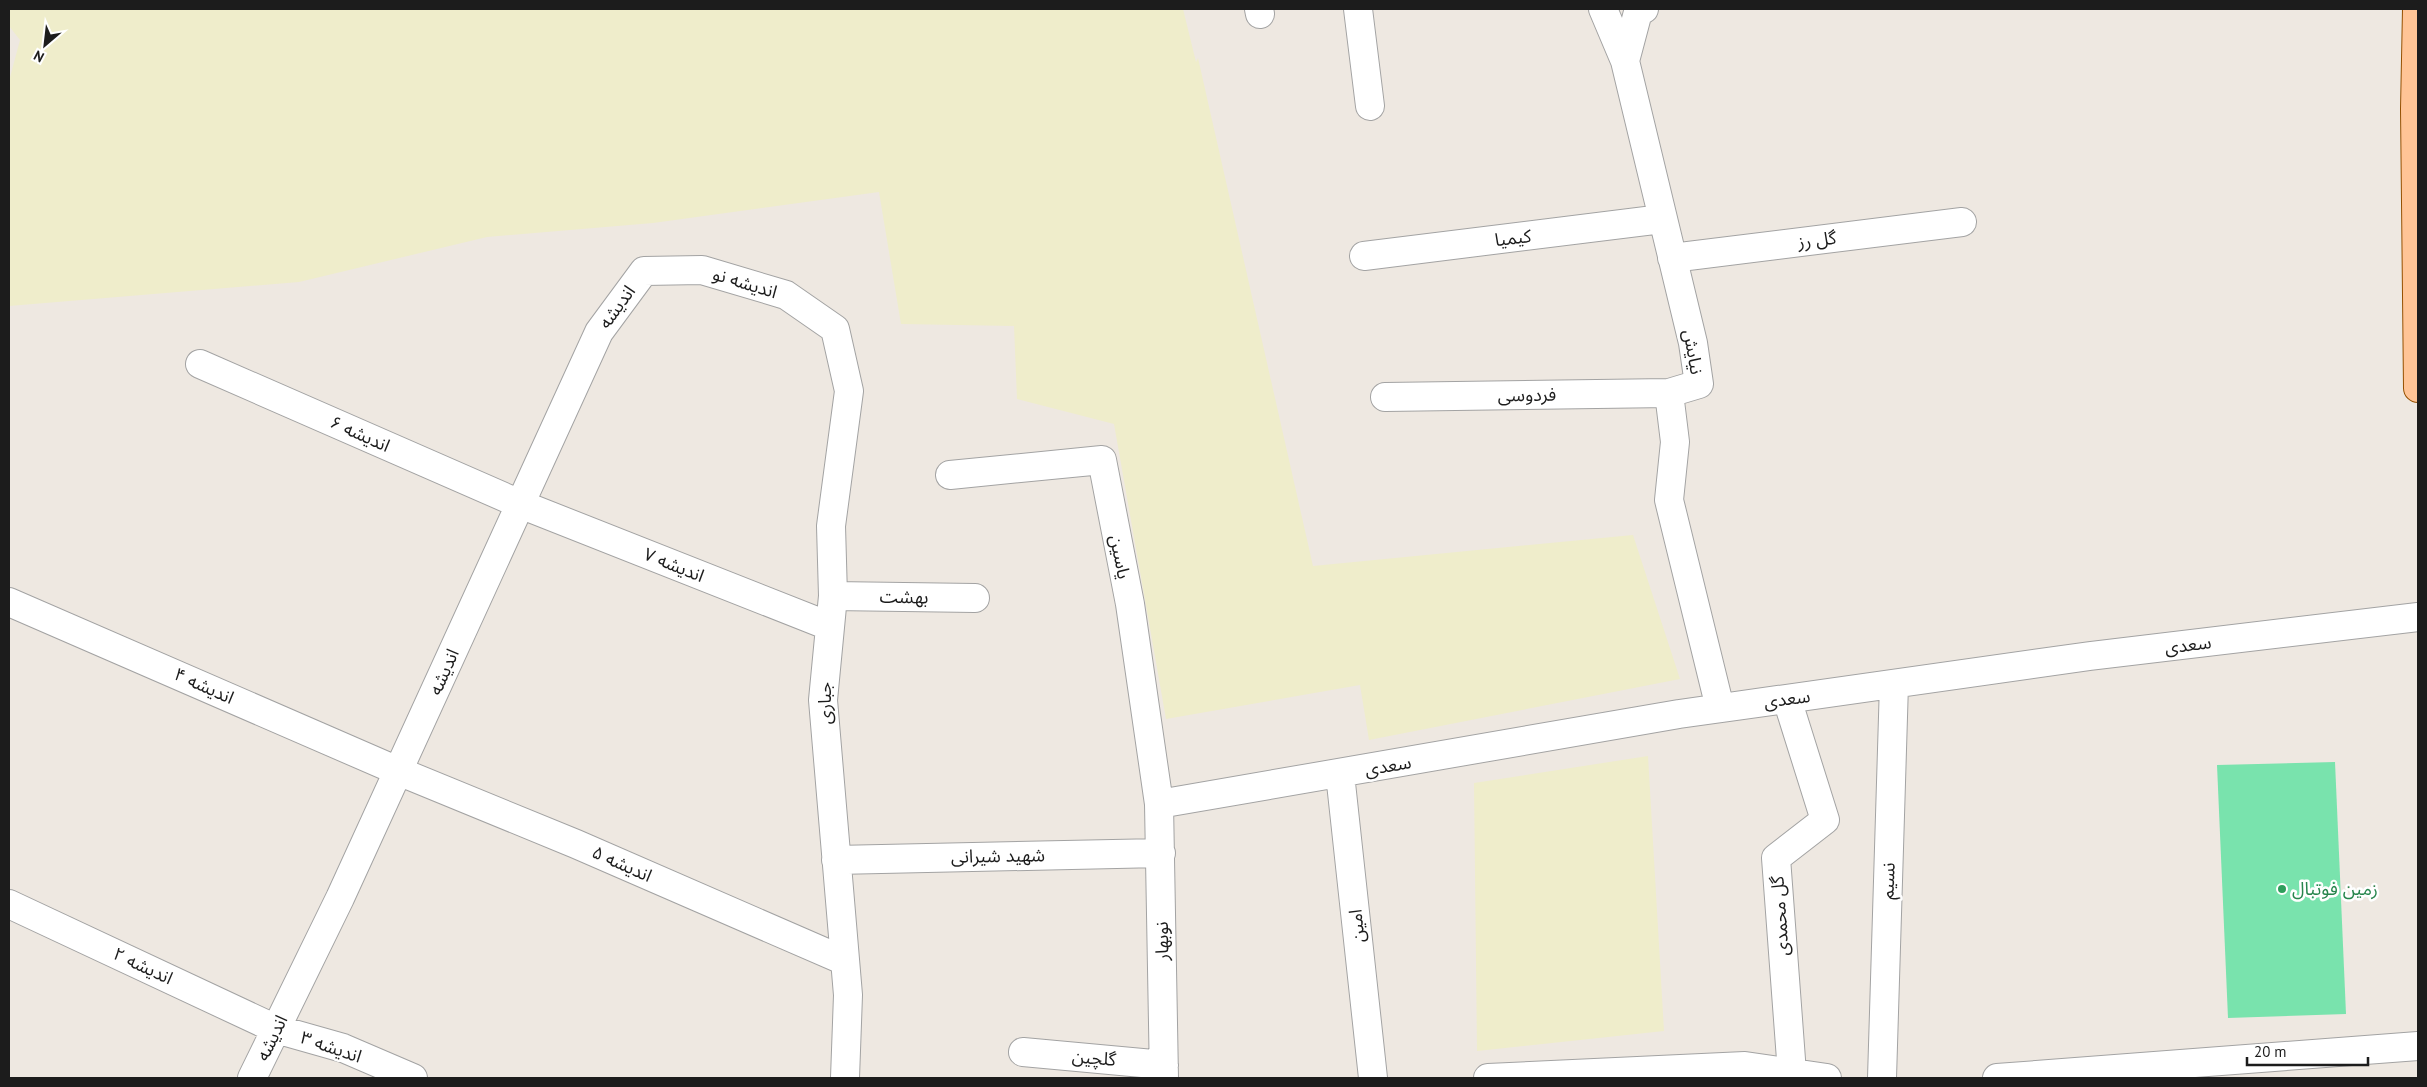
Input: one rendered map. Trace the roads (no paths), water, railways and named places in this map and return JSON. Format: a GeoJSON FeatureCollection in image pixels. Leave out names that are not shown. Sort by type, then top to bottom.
{"type":"FeatureCollection","features":[{"type":"Feature","properties":{"kind":"main road"},"geometry":{"type":"LineString","coordinates":[[2417,9],[2418,52],[2415,109],[2418,388]]}},
{"type":"Feature","properties":{"kind":"street","name":"نیایش"},"geometry":{"type":"LineString","coordinates":[[1603,9],[1625,61],[1693,343],[1699,384],[1669,393],[1675,442],[1669,500],[1720,708]]}},
{"type":"Feature","properties":{"kind":"street"},"geometry":{"type":"LineString","coordinates":[[1625,61],[1638,12],[1644,9]]}},
{"type":"Feature","properties":{"kind":"street"},"geometry":{"type":"LineString","coordinates":[[1365,10],[1370,106]]}},
{"type":"Feature","properties":{"kind":"street","name":"کیمیا"},"geometry":{"type":"LineString","coordinates":[[1364,256],[1662,219]]}},
{"type":"Feature","properties":{"kind":"street","name":"گل رز"},"geometry":{"type":"LineString","coordinates":[[1672,258],[1962,222]]}},
{"type":"Feature","properties":{"kind":"street","name":"اندیشه نو"},"geometry":{"type":"LineString","coordinates":[[644,271],[702,270],[786,295],[835,330]]}},
{"type":"Feature","properties":{"kind":"street","name":"اندیشه"},"geometry":{"type":"LineString","coordinates":[[252,1078],[340,898],[599,332],[644,271]]}},
{"type":"Feature","properties":{"kind":"street","name":"جباری"},"geometry":{"type":"LineString","coordinates":[[835,330],[849,391],[831,526],[833,596],[822,700],[848,995],[845,1078]]}},
{"type":"Feature","properties":{"kind":"street","name":"اندیشه ۶"},"geometry":{"type":"LineString","coordinates":[[200,364],[520,504]]}},
{"type":"Feature","properties":{"kind":"street","name":"فردوسی"},"geometry":{"type":"LineString","coordinates":[[1385,397],[1669,393]]}},
{"type":"Feature","properties":{"kind":"street","name":"یاسین"},"geometry":{"type":"LineString","coordinates":[[950,475],[1102,460],[1130,604],[1159,804]]}},
{"type":"Feature","properties":{"kind":"street","name":"اندیشه ۷"},"geometry":{"type":"LineString","coordinates":[[520,504],[829,626]]}},
{"type":"Feature","properties":{"kind":"street","name":"بهشت"},"geometry":{"type":"LineString","coordinates":[[833,596],[975,598]]}},
{"type":"Feature","properties":{"kind":"street","name":"اندیشه ۴"},"geometry":{"type":"LineString","coordinates":[[9,602],[398,771]]}},
{"type":"Feature","properties":{"kind":"street","name":"سعدی"},"geometry":{"type":"LineString","coordinates":[[1159,804],[1720,708],[2090,656],[2418,617]]}},
{"type":"Feature","properties":{"kind":"street","name":"نسیم"},"geometry":{"type":"LineString","coordinates":[[1882,1078],[1894,684]]}},
{"type":"Feature","properties":{"kind":"street","name":"گل محمدی"},"geometry":{"type":"LineString","coordinates":[[1787,699],[1825,820],[1776,858],[1792,1073]]}},
{"type":"Feature","properties":{"kind":"street","name":"اندیشه ۵"},"geometry":{"type":"LineString","coordinates":[[398,771],[576,844],[845,961]]}},
{"type":"Feature","properties":{"kind":"street","name":"امین"},"geometry":{"type":"LineString","coordinates":[[1340,774],[1373,1078]]}},
{"type":"Feature","properties":{"kind":"street","name":"نوبهار"},"geometry":{"type":"LineString","coordinates":[[1159,804],[1164,1072]]}},
{"type":"Feature","properties":{"kind":"street","name":"شهید شیرانی"},"geometry":{"type":"LineString","coordinates":[[836,860],[1160,853]]}},
{"type":"Feature","properties":{"kind":"street","name":"اندیشه ۲"},"geometry":{"type":"LineString","coordinates":[[9,904],[276,1029]]}},
{"type":"Feature","properties":{"kind":"street","name":"اندیشه ۳"},"geometry":{"type":"LineString","coordinates":[[276,1029],[343,1048],[413,1078]]}},
{"type":"Feature","properties":{"kind":"street"},"geometry":{"type":"LineString","coordinates":[[1997,1078],[2236,1070],[2418,1046]]}},
{"type":"Feature","properties":{"kind":"street","name":"گلچین"},"geometry":{"type":"LineString","coordinates":[[1023,1052],[1164,1072]]}},
{"type":"Feature","properties":{"kind":"street"},"geometry":{"type":"LineString","coordinates":[[1488,1078],[1745,1066],[1827,1078]]}},
{"type":"Feature","properties":{"kind":"place","name":"زمین فوتبال"},"geometry":{"type":"Point","coordinates":[2282,889]}}]}
